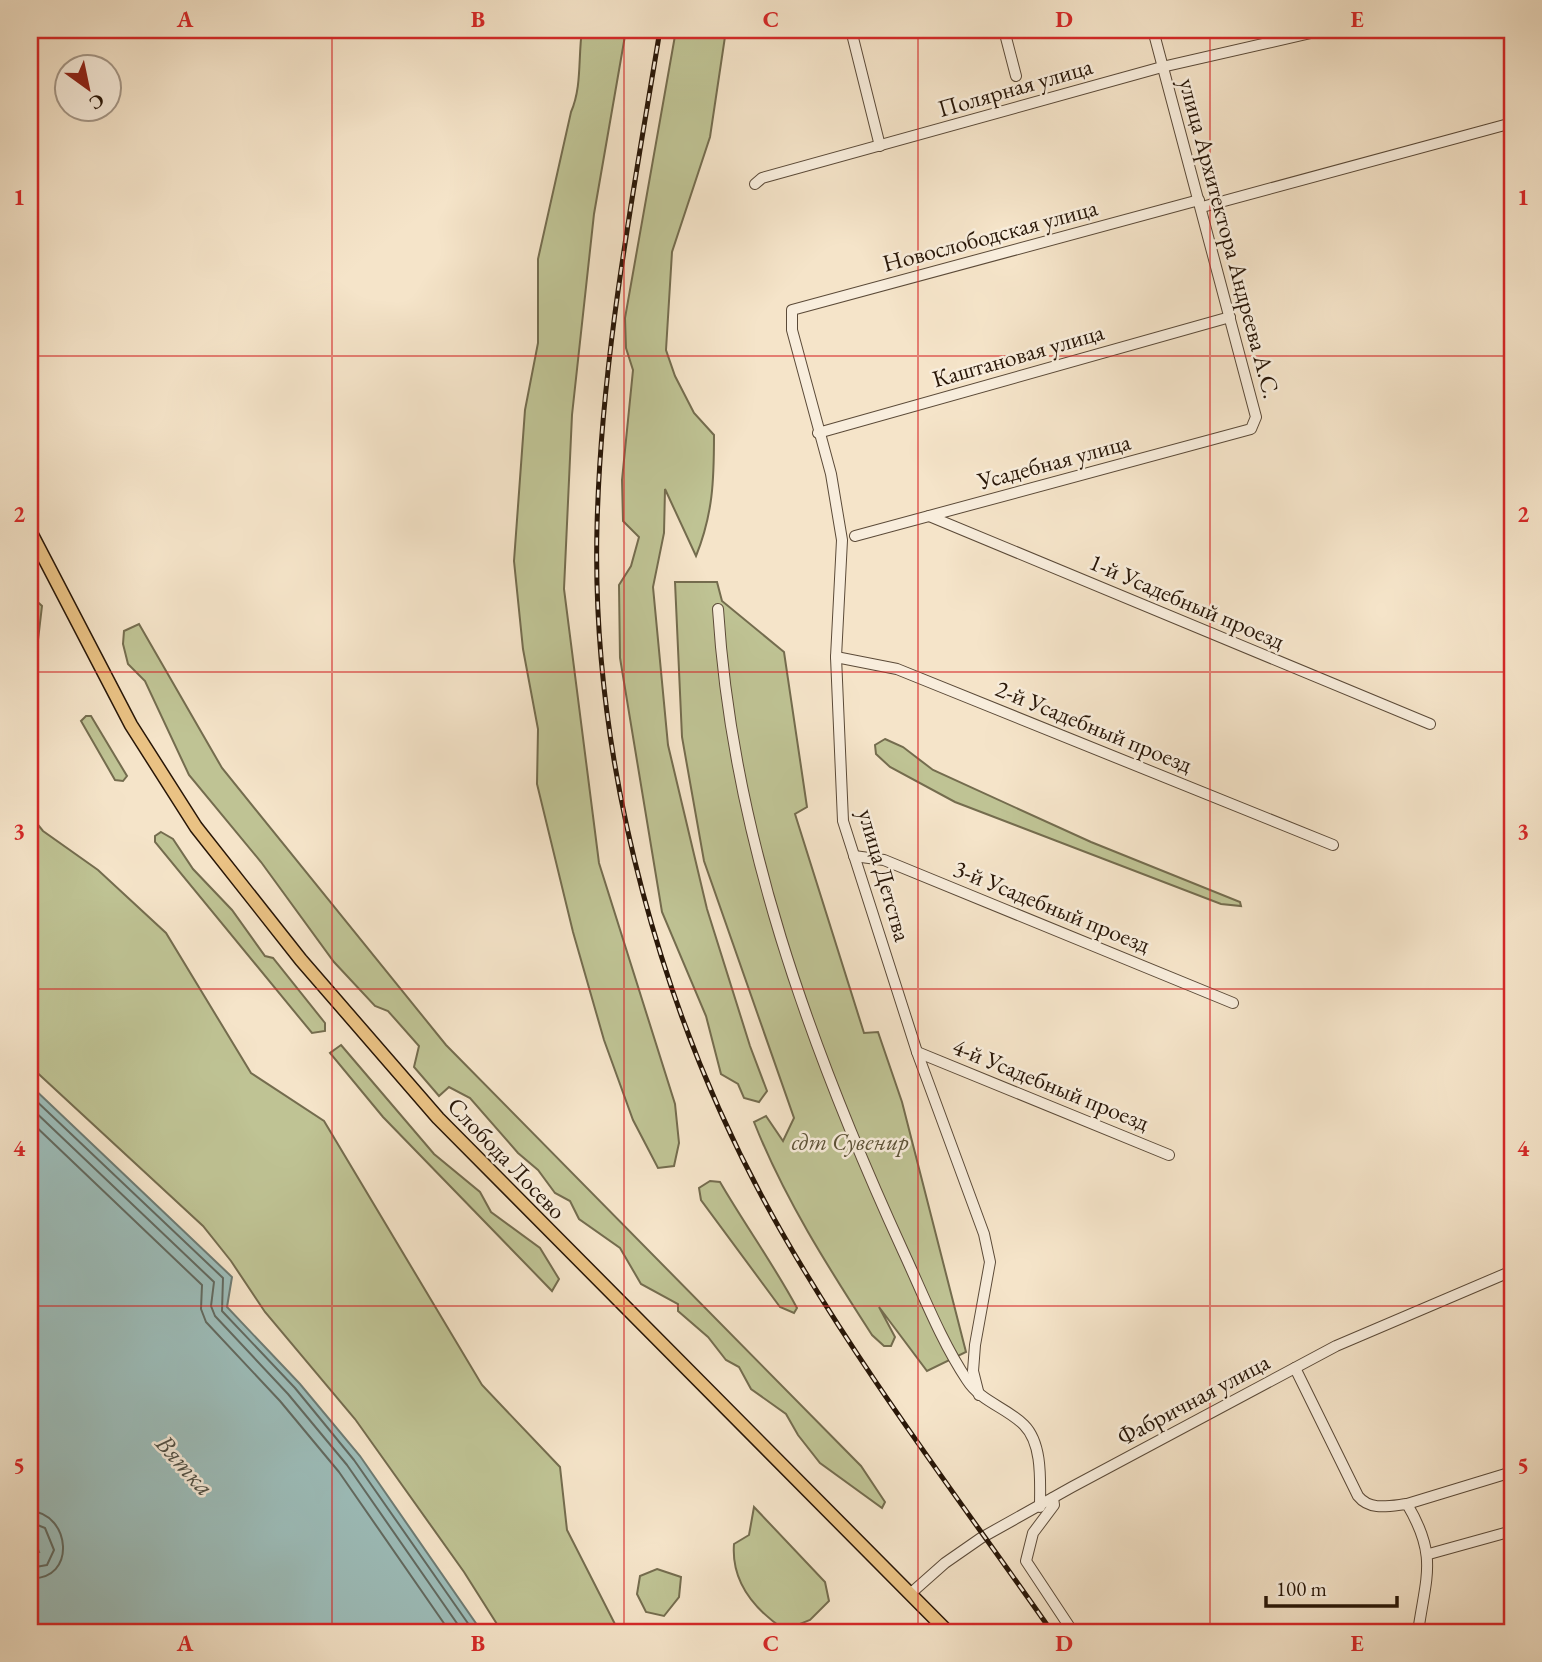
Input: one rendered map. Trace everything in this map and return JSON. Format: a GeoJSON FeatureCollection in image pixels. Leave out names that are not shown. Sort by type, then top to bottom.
{"type":"FeatureCollection","features":[{"type":"Feature","properties":{"kind":"main road","name":"Слобода Лосево"},"geometry":{"type":"LineString","coordinates":[[30,531],[131,725],[196,827],[302,960],[438,1118],[948,1632]]}},
{"type":"Feature","properties":{"kind":"street"},"geometry":{"type":"LineString","coordinates":[[851,30],[880,146]]}},
{"type":"Feature","properties":{"kind":"street"},"geometry":{"type":"LineString","coordinates":[[1004,30],[1016,75]]}},
{"type":"Feature","properties":{"kind":"street","name":"улица Архитектора Андреева А.С."},"geometry":{"type":"LineString","coordinates":[[1153,30],[1256,417]]}},
{"type":"Feature","properties":{"kind":"street","name":"Полярная улица"},"geometry":{"type":"LineString","coordinates":[[755,184],[762,178],[1162,67],[1324,30]]}},
{"type":"Feature","properties":{"kind":"street","name":"Новослободская улица"},"geometry":{"type":"LineString","coordinates":[[792,310],[1512,123]]}},
{"type":"Feature","properties":{"kind":"street","name":"улица Детства"},"geometry":{"type":"LineString","coordinates":[[792,310],[792,330],[831,474],[842,540],[836,657],[844,821],[917,1052],[984,1234],[990,1262],[975,1345],[973,1371],[979,1395]]}},
{"type":"Feature","properties":{"kind":"street","name":"Каштановая улица"},"geometry":{"type":"LineString","coordinates":[[818,433],[1230,317]]}},
{"type":"Feature","properties":{"kind":"street","name":"Усадебная улица"},"geometry":{"type":"LineString","coordinates":[[855,536],[1242,434],[1251,429],[1256,417]]}},
{"type":"Feature","properties":{"kind":"street","name":"1-й Усадебный проезд"},"geometry":{"type":"LineString","coordinates":[[928,516],[1430,724]]}},
{"type":"Feature","properties":{"kind":"street"},"geometry":{"type":"LineString","coordinates":[[718,609],[741,787],[753,843],[789,964],[855,1141],[904,1252],[965,1377],[979,1395],[1024,1425],[1033,1440],[1039,1473],[1040,1507]]}},
{"type":"Feature","properties":{"kind":"street","name":"2-й Усадебный проезд"},"geometry":{"type":"LineString","coordinates":[[836,657],[897,669],[1333,845]]}},
{"type":"Feature","properties":{"kind":"street","name":"3-й Усадебный проезд"},"geometry":{"type":"LineString","coordinates":[[854,856],[884,860],[1233,1003]]}},
{"type":"Feature","properties":{"kind":"street","name":"4-й Усадебный проезд"},"geometry":{"type":"LineString","coordinates":[[917,1052],[1169,1154]]}},
{"type":"Feature","properties":{"kind":"street","name":"Фабричная улица"},"geometry":{"type":"LineString","coordinates":[[910,1594],[945,1563],[981,1538],[1336,1346],[1512,1271]]}},
{"type":"Feature","properties":{"kind":"street"},"geometry":{"type":"LineString","coordinates":[[1295,1368],[1364,1504],[1376,1507],[1407,1504],[1512,1472]]}},
{"type":"Feature","properties":{"kind":"street"},"geometry":{"type":"LineString","coordinates":[[1053,1498],[1054,1505],[1028,1546],[1026,1561],[1073,1632]]}},
{"type":"Feature","properties":{"kind":"street"},"geometry":{"type":"LineString","coordinates":[[1407,1504],[1422,1528],[1429,1554],[1418,1632]]}},
{"type":"Feature","properties":{"kind":"street"},"geometry":{"type":"LineString","coordinates":[[1429,1554],[1512,1531]]}},
{"type":"Feature","properties":{"kind":"green space"},"geometry":{"type":"Polygon","coordinates":[[[582,30],[626,30],[594,214],[572,415],[564,589],[599,863],[675,1104],[679,1143],[674,1166],[658,1168],[633,1120],[604,1040],[573,932],[537,784],[538,729],[523,649],[514,561],[525,410],[538,343],[538,259],[577,93],[582,30]]]}},
{"type":"Feature","properties":{"kind":"green space"},"geometry":{"type":"Polygon","coordinates":[[[676,30],[726,30],[710,137],[672,252],[666,350],[675,376],[694,413],[714,435],[714,467],[709,511],[696,556],[665,489],[664,533],[653,587],[668,745],[707,909],[767,1091],[759,1102],[744,1098],[738,1084],[721,1074],[706,1016],[662,912],[620,658],[619,585],[631,566],[639,537],[623,521],[622,480],[633,370],[626,348],[625,318],[676,30]]]}},
{"type":"Feature","properties":{"kind":"green space","name":"сдт Сувенир"},"geometry":{"type":"Polygon","coordinates":[[[675,582],[717,582],[722,601],[784,652],[807,807],[795,814],[864,1033],[878,1032],[902,1102],[966,1352],[927,1371],[879,1307],[895,1337],[891,1346],[884,1346],[872,1335],[793,1205],[754,1122],[766,1116],[783,1141],[794,1118],[704,861],[682,737],[675,582]]]}},
{"type":"Feature","properties":{"kind":"green space"},"geometry":{"type":"Polygon","coordinates":[[[30,595],[42,606],[30,708],[30,595]]]}},
{"type":"Feature","properties":{"kind":"green space"},"geometry":{"type":"Polygon","coordinates":[[[139,624],[222,768],[446,1045],[861,1466],[885,1502],[882,1508],[820,1463],[798,1435],[786,1414],[751,1389],[739,1367],[726,1360],[708,1337],[678,1311],[678,1304],[641,1284],[620,1248],[579,1219],[570,1201],[555,1193],[538,1170],[518,1153],[470,1098],[449,1087],[439,1096],[414,1067],[419,1046],[388,1011],[375,1006],[334,962],[261,862],[189,775],[145,681],[128,664],[123,644],[124,631],[139,624]]]}},
{"type":"Feature","properties":{"kind":"green space"},"geometry":{"type":"Polygon","coordinates":[[[86,716],[91,716],[127,776],[123,781],[115,780],[81,721],[86,716]]]}},
{"type":"Feature","properties":{"kind":"green space"},"geometry":{"type":"Polygon","coordinates":[[[885,739],[903,747],[933,770],[1091,842],[1240,902],[1241,906],[1221,904],[955,802],[890,767],[876,754],[875,745],[885,739]]]}},
{"type":"Feature","properties":{"kind":"green space"},"geometry":{"type":"Polygon","coordinates":[[[30,815],[43,831],[98,870],[166,933],[251,1073],[324,1121],[482,1385],[560,1467],[567,1530],[619,1632],[502,1632],[464,1572],[355,1419],[265,1312],[231,1261],[203,1226],[30,1066],[30,815]]]}},
{"type":"Feature","properties":{"kind":"green space"},"geometry":{"type":"Polygon","coordinates":[[[161,832],[173,839],[193,869],[232,910],[265,956],[273,958],[325,1023],[325,1031],[312,1033],[155,842],[155,836],[161,832]]]}},
{"type":"Feature","properties":{"kind":"green space"},"geometry":{"type":"Polygon","coordinates":[[[341,1045],[434,1154],[480,1192],[491,1212],[540,1248],[559,1279],[552,1291],[383,1117],[330,1053],[341,1045]]]}},
{"type":"Feature","properties":{"kind":"green space"},"geometry":{"type":"Polygon","coordinates":[[[710,1181],[720,1182],[788,1292],[797,1308],[794,1313],[780,1307],[701,1200],[699,1188],[710,1181]]]}},
{"type":"Feature","properties":{"kind":"green space"},"geometry":{"type":"Polygon","coordinates":[[[754,1507],[825,1582],[829,1601],[810,1620],[785,1630],[755,1604],[736,1571],[734,1544],[749,1535],[754,1507]]]}},
{"type":"Feature","properties":{"kind":"green space"},"geometry":{"type":"Polygon","coordinates":[[[657,1569],[681,1577],[679,1597],[664,1616],[646,1612],[637,1594],[640,1576],[657,1569]]]}},
{"type":"Feature","properties":{"kind":"water","name":"Вятка"},"geometry":{"type":"Polygon","coordinates":[[[30,1085],[232,1277],[227,1307],[300,1384],[360,1456],[482,1632],[30,1632],[30,1552],[39,1552],[30,1530],[30,1085]]]}},
{"type":"Feature","properties":{"kind":"railway"},"geometry":{"type":"LineString","coordinates":[[660,30],[629,216],[612,340],[597,527],[598,617],[607,709],[621,800],[642,891],[669,981],[702,1068],[739,1151],[781,1231],[878,1385],[1052,1632]]}}]}
